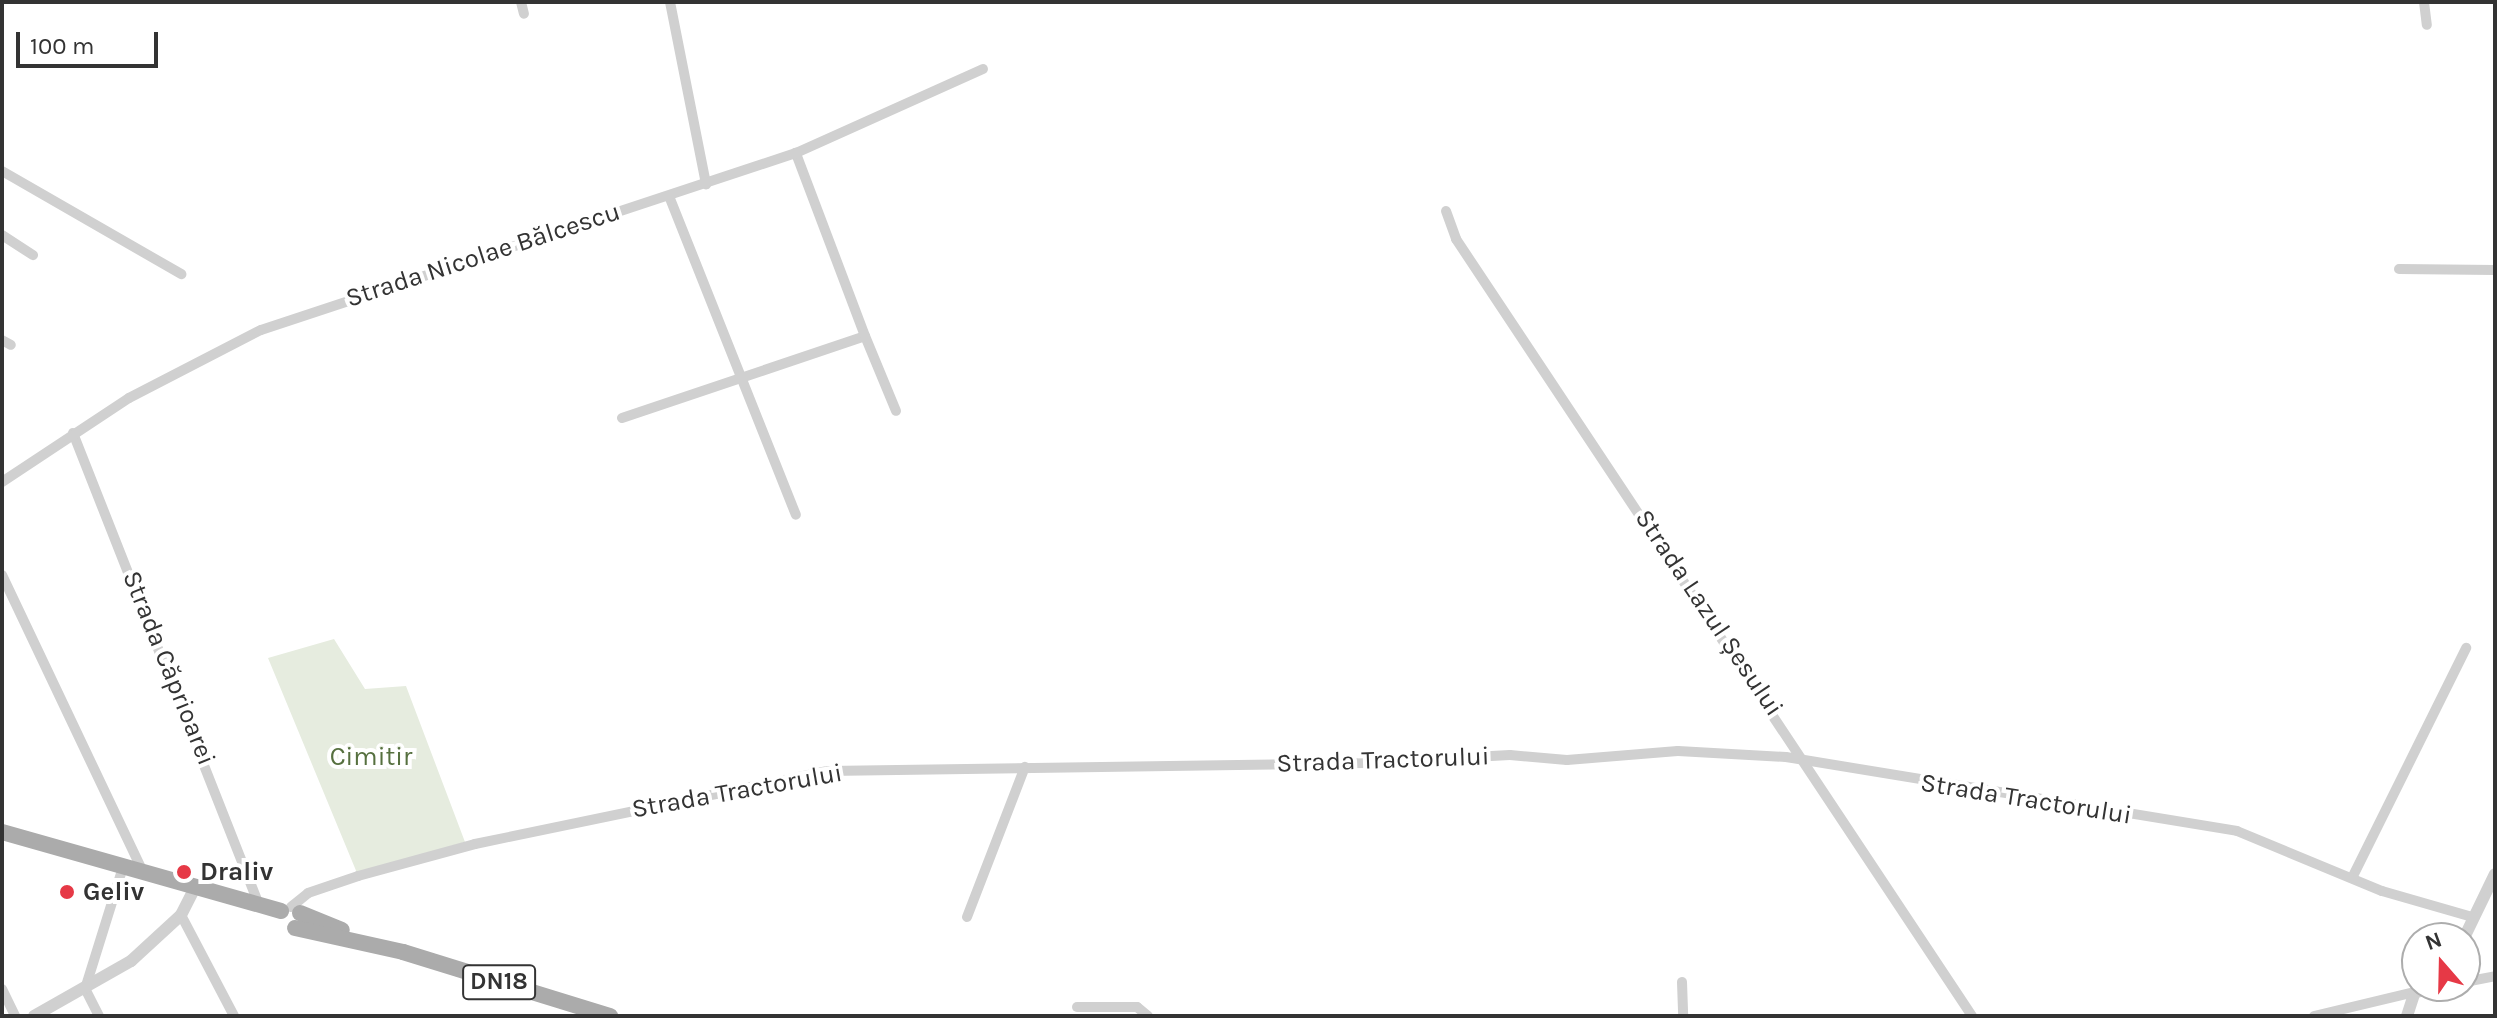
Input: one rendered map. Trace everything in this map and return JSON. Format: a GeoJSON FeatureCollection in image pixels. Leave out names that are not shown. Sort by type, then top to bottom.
{"type":"FeatureCollection","features":[{"type":"Feature","properties":{"kind":"main road","name":"DN18"},"geometry":{"type":"LineString","coordinates":[[2,832],[145,877],[259,905],[389,949],[610,1016]]}},
{"type":"Feature","properties":{"kind":"street"},"geometry":{"type":"LineString","coordinates":[[521,2],[524,14]]}},
{"type":"Feature","properties":{"kind":"street"},"geometry":{"type":"LineString","coordinates":[[670,2],[706,184]]}},
{"type":"Feature","properties":{"kind":"street"},"geometry":{"type":"LineString","coordinates":[[2424,2],[2427,25]]}},
{"type":"Feature","properties":{"kind":"street","name":"Strada Nicolae Bălcescu"},"geometry":{"type":"LineString","coordinates":[[2,482],[73,433],[261,330],[796,153],[983,69]]}},
{"type":"Feature","properties":{"kind":"street"},"geometry":{"type":"LineString","coordinates":[[796,153],[896,411]]}},
{"type":"Feature","properties":{"kind":"street"},"geometry":{"type":"LineString","coordinates":[[2,171],[181,274]]}},
{"type":"Feature","properties":{"kind":"street"},"geometry":{"type":"LineString","coordinates":[[669,196],[796,515]]}},
{"type":"Feature","properties":{"kind":"street","name":"Strada Lazul Șesului"},"geometry":{"type":"LineString","coordinates":[[1446,211],[1456,239],[1810,766],[1970,1013]]}},
{"type":"Feature","properties":{"kind":"street"},"geometry":{"type":"LineString","coordinates":[[2,235],[33,255]]}},
{"type":"Feature","properties":{"kind":"street"},"geometry":{"type":"LineString","coordinates":[[2399,269],[2495,270]]}},
{"type":"Feature","properties":{"kind":"street"},"geometry":{"type":"LineString","coordinates":[[622,418],[865,336]]}},
{"type":"Feature","properties":{"kind":"street","name":"Strada Căprioarei"},"geometry":{"type":"LineString","coordinates":[[73,433],[259,905]]}},
{"type":"Feature","properties":{"kind":"street"},"geometry":{"type":"LineString","coordinates":[[2,575],[145,877]]}},
{"type":"Feature","properties":{"kind":"street"},"geometry":{"type":"LineString","coordinates":[[2352,878],[2466,648]]}},
{"type":"Feature","properties":{"kind":"street","name":"Strada Tractorului"},"geometry":{"type":"LineString","coordinates":[[289,916],[308,893],[475,844],[803,775],[1025,767],[1349,764],[1510,755],[1567,760],[1678,751],[1786,757],[1810,766],[2237,831],[2352,878],[2472,917]]}},
{"type":"Feature","properties":{"kind":"street"},"geometry":{"type":"LineString","coordinates":[[967,917],[1025,767]]}},
{"type":"Feature","properties":{"kind":"street"},"geometry":{"type":"LineString","coordinates":[[99,1016],[85,989],[122,870]]}},
{"type":"Feature","properties":{"kind":"street"},"geometry":{"type":"LineString","coordinates":[[2470,922],[2495,874]]}},
{"type":"Feature","properties":{"kind":"street"},"geometry":{"type":"LineString","coordinates":[[34,1016],[131,961],[181,915],[195,888]]}},
{"type":"Feature","properties":{"kind":"street"},"geometry":{"type":"LineString","coordinates":[[181,915],[234,1016]]}},
{"type":"Feature","properties":{"kind":"street"},"geometry":{"type":"LineString","coordinates":[[1682,982],[1683,1016]]}},
{"type":"Feature","properties":{"kind":"street"},"geometry":{"type":"LineString","coordinates":[[2,989],[15,1016]]}},
{"type":"Feature","properties":{"kind":"street"},"geometry":{"type":"LineString","coordinates":[[2314,1016],[2401,995]]}},
{"type":"Feature","properties":{"kind":"street"},"geometry":{"type":"LineString","coordinates":[[1077,1007],[1137,1007],[1148,1016]]}},
{"type":"Feature","properties":{"kind":"street"},"geometry":{"type":"LineString","coordinates":[[1970,1013],[1980,1016]]}},
{"type":"Feature","properties":{"kind":"green space","name":"Cimitir"},"geometry":{"type":"Polygon","coordinates":[[[334,639],[365,689],[406,686],[465,842],[357,873],[268,658],[334,639]]]}},
{"type":"Feature","properties":{"kind":"place","name":"Draliv"},"geometry":{"type":"Point","coordinates":[184,872]}},
{"type":"Feature","properties":{"kind":"place","name":"Geliv"},"geometry":{"type":"Point","coordinates":[67,892]}}]}
